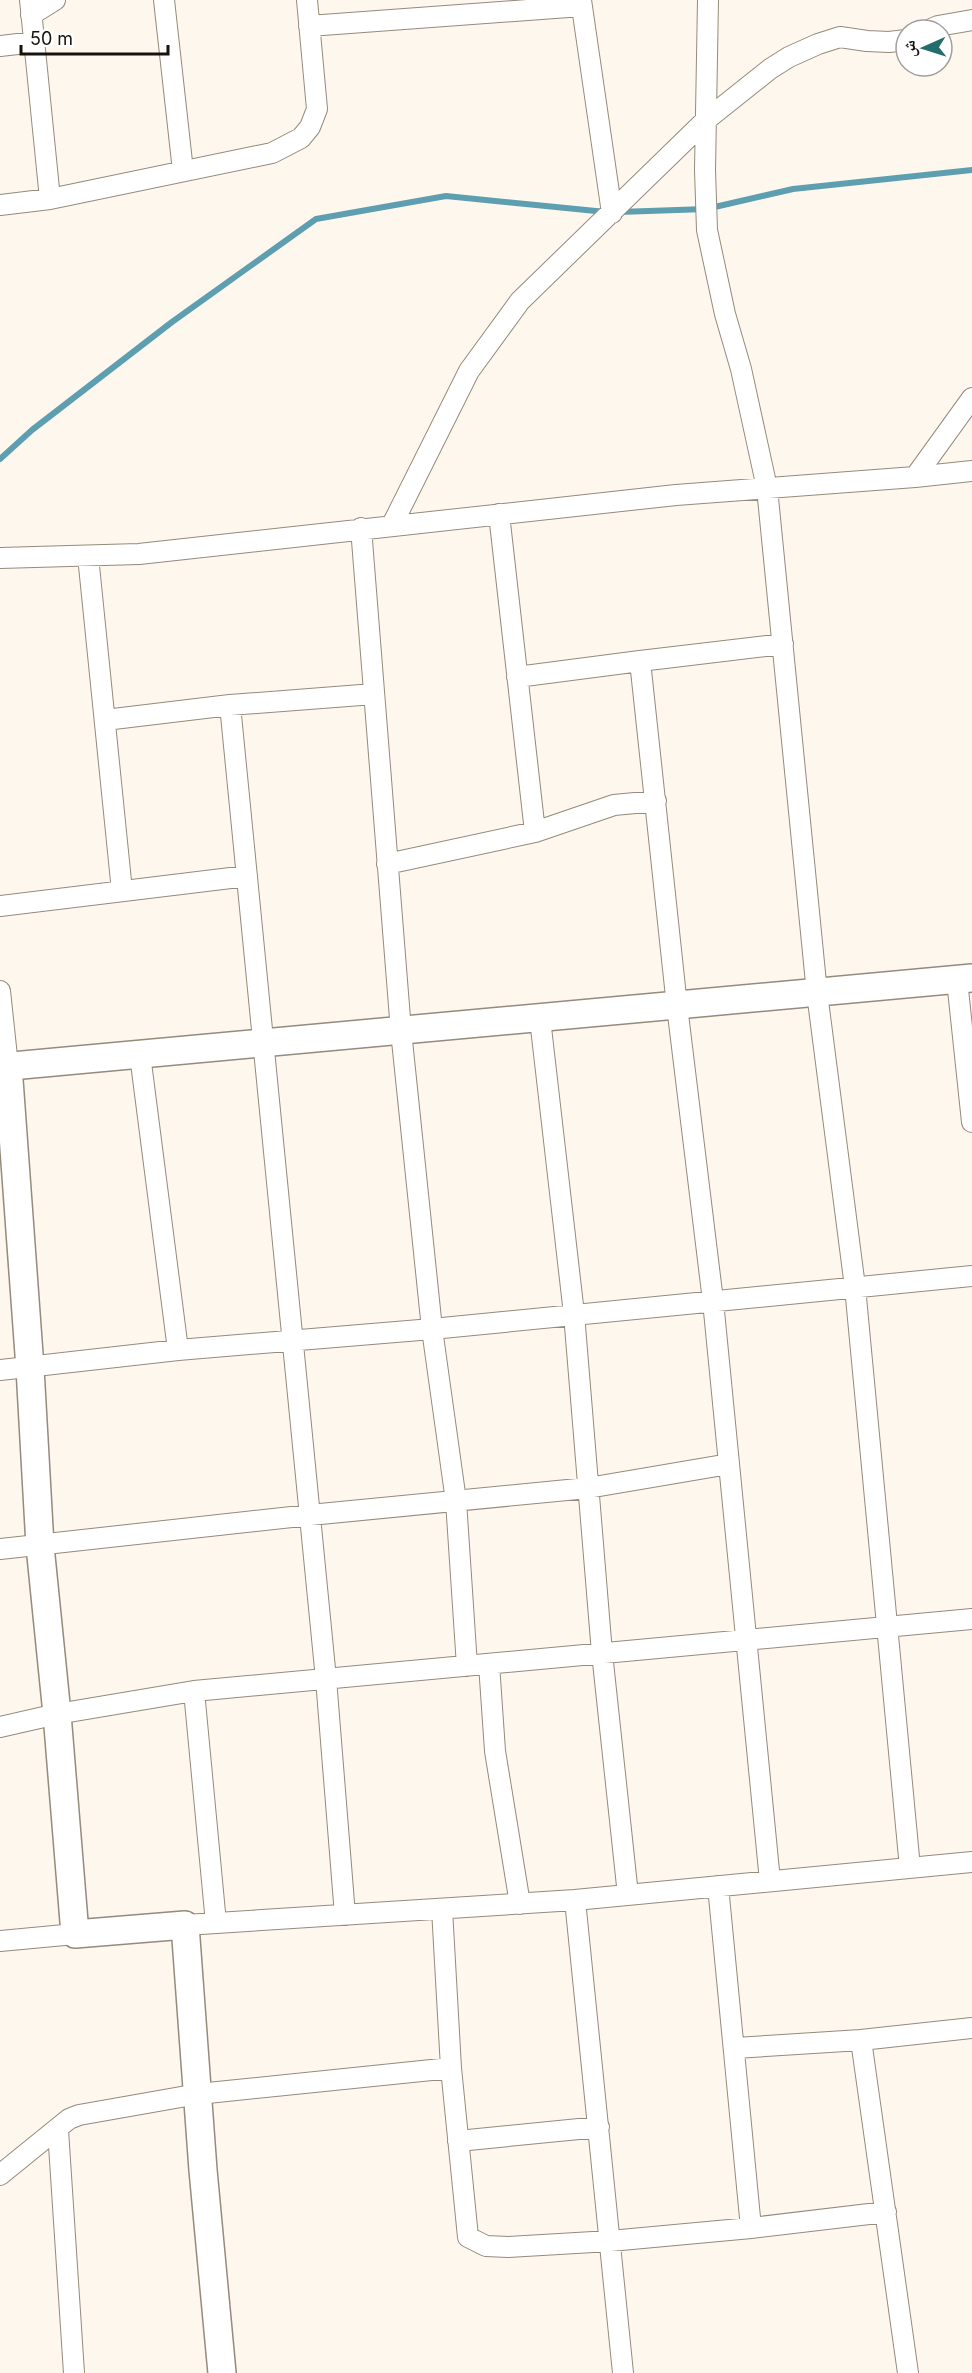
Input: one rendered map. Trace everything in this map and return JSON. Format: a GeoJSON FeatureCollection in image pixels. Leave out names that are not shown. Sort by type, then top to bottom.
{"type":"FeatureCollection","features":[{"type":"Feature","properties":{"kind":"street"},"geometry":{"type":"LineString","coordinates":[[50,199],[30,8],[55,0]]}},
{"type":"Feature","properties":{"kind":"street"},"geometry":{"type":"LineString","coordinates":[[164,0],[183,171]]}},
{"type":"Feature","properties":{"kind":"street"},"geometry":{"type":"LineString","coordinates":[[0,205],[50,199],[272,153],[301,138],[310,127],[318,109],[307,0]]}},
{"type":"Feature","properties":{"kind":"street"},"geometry":{"type":"LineString","coordinates":[[708,0],[707,230],[767,488],[817,993],[855,1287],[910,1868]]}},
{"type":"Feature","properties":{"kind":"street"},"geometry":{"type":"LineString","coordinates":[[309,26],[459,8],[582,3],[612,213]]}},
{"type":"Feature","properties":{"kind":"street"},"geometry":{"type":"LineString","coordinates":[[954,23],[972,20]]}},
{"type":"Feature","properties":{"kind":"street"},"geometry":{"type":"LineString","coordinates":[[392,525],[469,371],[519,301],[706,120],[770,69],[789,57],[818,44],[840,37],[878,42],[894,41]]}},
{"type":"Feature","properties":{"kind":"street"},"geometry":{"type":"LineString","coordinates":[[0,46],[35,42]]}},
{"type":"Feature","properties":{"kind":"street"},"geometry":{"type":"LineString","coordinates":[[915,477],[972,398]]}},
{"type":"Feature","properties":{"kind":"street"},"geometry":{"type":"LineString","coordinates":[[0,558],[139,554],[676,495],[972,471]]}},
{"type":"Feature","properties":{"kind":"street"},"geometry":{"type":"LineString","coordinates":[[499,514],[535,832]]}},
{"type":"Feature","properties":{"kind":"street"},"geometry":{"type":"LineString","coordinates":[[361,528],[401,1031],[432,1329],[456,1501],[467,1666]]}},
{"type":"Feature","properties":{"kind":"street"},"geometry":{"type":"LineString","coordinates":[[88,556],[122,891]]}},
{"type":"Feature","properties":{"kind":"street"},"geometry":{"type":"LineString","coordinates":[[518,677],[783,644]]}},
{"type":"Feature","properties":{"kind":"street"},"geometry":{"type":"LineString","coordinates":[[640,661],[676,1006],[713,1301],[770,1881]]}},
{"type":"Feature","properties":{"kind":"street"},"geometry":{"type":"LineString","coordinates":[[105,720],[230,705],[374,694]]}},
{"type":"Feature","properties":{"kind":"street"},"geometry":{"type":"LineString","coordinates":[[230,705],[326,1679],[345,1915]]}},
{"type":"Feature","properties":{"kind":"street"},"geometry":{"type":"LineString","coordinates":[[387,864],[535,832],[614,805],[656,801]]}},
{"type":"Feature","properties":{"kind":"street"},"geometry":{"type":"LineString","coordinates":[[0,906],[247,876]]}},
{"type":"Feature","properties":{"kind":"street"},"geometry":{"type":"LineString","coordinates":[[4,1067],[964,979],[972,1122]]}},
{"type":"Feature","properties":{"kind":"street"},"geometry":{"type":"LineString","coordinates":[[0,991],[4,1067],[30,1368],[40,1546],[57,1714],[75,1934]]}},
{"type":"Feature","properties":{"kind":"street"},"geometry":{"type":"LineString","coordinates":[[540,1019],[574,1314],[602,1653],[628,1895]]}},
{"type":"Feature","properties":{"kind":"street"},"geometry":{"type":"LineString","coordinates":[[140,1055],[178,1350]]}},
{"type":"Feature","properties":{"kind":"street"},"geometry":{"type":"LineString","coordinates":[[0,1370],[178,1350],[432,1329],[972,1276]]}},
{"type":"Feature","properties":{"kind":"street"},"geometry":{"type":"LineString","coordinates":[[0,1549],[310,1515],[588,1488],[729,1464]]}},
{"type":"Feature","properties":{"kind":"street"},"geometry":{"type":"LineString","coordinates":[[0,1727],[57,1714],[194,1691],[972,1619]]}},
{"type":"Feature","properties":{"kind":"street"},"geometry":{"type":"LineString","coordinates":[[489,1664],[495,1751],[520,1904]]}},
{"type":"Feature","properties":{"kind":"street"},"geometry":{"type":"LineString","coordinates":[[194,1691],[216,1923]]}},
{"type":"Feature","properties":{"kind":"street"},"geometry":{"type":"LineString","coordinates":[[0,1941],[185,1925],[575,1900],[972,1862]]}},
{"type":"Feature","properties":{"kind":"street"},"geometry":{"type":"LineString","coordinates":[[718,1886],[751,2228]]}},
{"type":"Feature","properties":{"kind":"street"},"geometry":{"type":"LineString","coordinates":[[575,1900],[623,2373]]}},
{"type":"Feature","properties":{"kind":"street"},"geometry":{"type":"LineString","coordinates":[[442,1909],[451,2068],[468,2237],[486,2246],[508,2247],[610,2241],[751,2228],[886,2212]]}},
{"type":"Feature","properties":{"kind":"street"},"geometry":{"type":"LineString","coordinates":[[185,1925],[222,2373]]}},
{"type":"Feature","properties":{"kind":"street"},"geometry":{"type":"LineString","coordinates":[[735,2048],[861,2040],[972,2028]]}},
{"type":"Feature","properties":{"kind":"street"},"geometry":{"type":"LineString","coordinates":[[861,2040],[908,2373]]}},
{"type":"Feature","properties":{"kind":"street"},"geometry":{"type":"LineString","coordinates":[[0,2175],[69,2120],[79,2115],[198,2094],[451,2068]]}},
{"type":"Feature","properties":{"kind":"street"},"geometry":{"type":"LineString","coordinates":[[459,2141],[599,2127]]}},
{"type":"Feature","properties":{"kind":"street"},"geometry":{"type":"LineString","coordinates":[[58,2130],[74,2373]]}},
{"type":"Feature","properties":{"kind":"waterway"},"geometry":{"type":"LineString","coordinates":[[619,212],[706,209],[793,189],[972,170]]}},
{"type":"Feature","properties":{"kind":"waterway"},"geometry":{"type":"LineString","coordinates":[[0,459],[32,430],[172,322],[316,219],[446,196],[606,212]]}}]}
